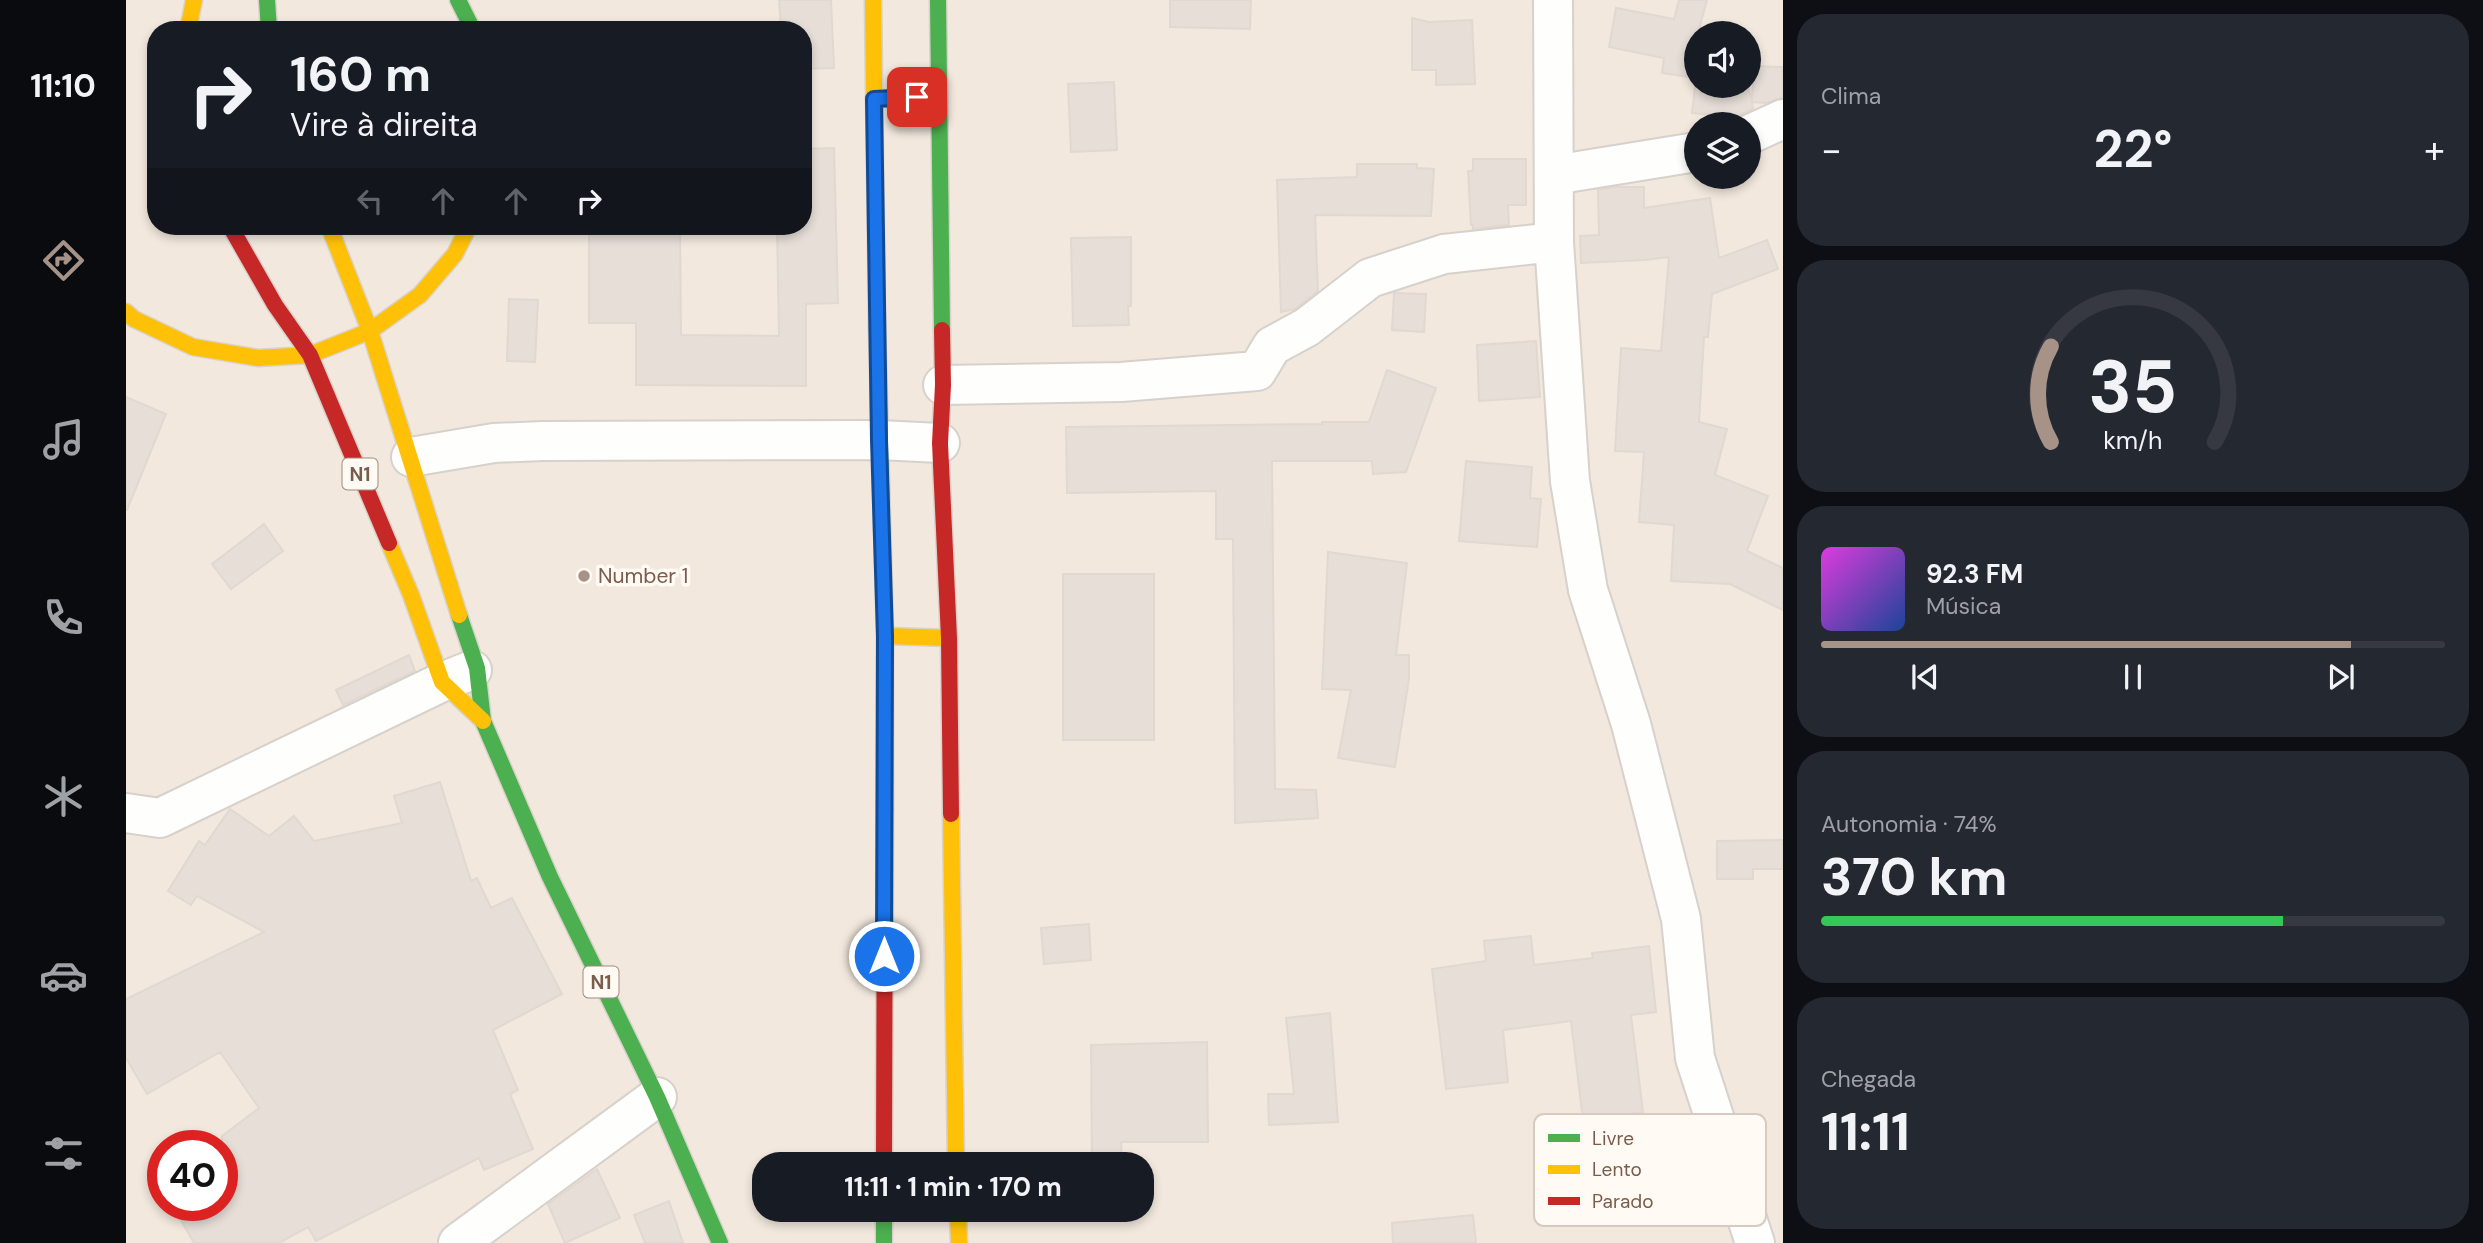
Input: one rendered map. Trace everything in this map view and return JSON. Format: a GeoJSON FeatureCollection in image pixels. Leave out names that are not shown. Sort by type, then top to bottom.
{"type":"FeatureCollection","features":[{"type":"Feature","properties":{"kind":"main road"},"geometry":{"type":"LineString","coordinates":[[190,21],[194,0]]}},
{"type":"Feature","properties":{"kind":"main road"},"geometry":{"type":"LineString","coordinates":[[267,0],[268,21]]}},
{"type":"Feature","properties":{"kind":"main road"},"geometry":{"type":"LineString","coordinates":[[458,0],[468,21]]}},
{"type":"Feature","properties":{"kind":"main road"},"geometry":{"type":"LineString","coordinates":[[873,0],[879,440],[885,636],[884,1152]]}},
{"type":"Feature","properties":{"kind":"main road"},"geometry":{"type":"LineString","coordinates":[[938,0],[943,385],[940,443],[949,638],[956,1152]]}},
{"type":"Feature","properties":{"kind":"main road"},"geometry":{"type":"LineString","coordinates":[[874,99],[938,95]]}},
{"type":"Feature","properties":{"kind":"main road","name":"N1"},"geometry":{"type":"LineString","coordinates":[[235,235],[275,305],[310,355],[411,596],[442,682],[483,721]]}},
{"type":"Feature","properties":{"kind":"main road","name":"N1"},"geometry":{"type":"LineString","coordinates":[[333,235],[370,331],[447,581],[477,668],[483,721],[550,877],[657,1097],[720,1243]]}},
{"type":"Feature","properties":{"kind":"main road"},"geometry":{"type":"LineString","coordinates":[[126,312],[134,319],[193,347],[258,358],[310,355],[370,331],[421,295],[454,254],[464,235]]}},
{"type":"Feature","properties":{"kind":"main road"},"geometry":{"type":"LineString","coordinates":[[885,636],[949,638]]}},
{"type":"Feature","properties":{"kind":"main road"},"geometry":{"type":"LineString","coordinates":[[884,1222],[884,1243]]}},
{"type":"Feature","properties":{"kind":"main road"},"geometry":{"type":"LineString","coordinates":[[959,1222],[960,1243]]}},
{"type":"Feature","properties":{"kind":"street"},"geometry":{"type":"LineString","coordinates":[[1553,0],[1554,242],[1570,481],[1588,590],[1630,724],[1681,919],[1695,1058],[1713,1114]]}},
{"type":"Feature","properties":{"kind":"street"},"geometry":{"type":"LineString","coordinates":[[1761,129],[1783,119]]}},
{"type":"Feature","properties":{"kind":"street"},"geometry":{"type":"LineString","coordinates":[[1554,176],[1684,154]]}},
{"type":"Feature","properties":{"kind":"street"},"geometry":{"type":"LineString","coordinates":[[943,385],[1121,382],[1257,371],[1272,346],[1307,327],[1370,278],[1444,254],[1554,242]]}},
{"type":"Feature","properties":{"kind":"street"},"geometry":{"type":"LineString","coordinates":[[411,457],[494,443],[519,442],[879,440],[940,443]]}},
{"type":"Feature","properties":{"kind":"street"},"geometry":{"type":"LineString","coordinates":[[126,813],[160,818],[442,682],[477,668]]}},
{"type":"Feature","properties":{"kind":"street"},"geometry":{"type":"LineString","coordinates":[[457,1243],[657,1097]]}},
{"type":"Feature","properties":{"kind":"street"},"geometry":{"type":"LineString","coordinates":[[1749,1226],[1755,1243]]}},
{"type":"Feature","properties":{"kind":"shaded area"},"geometry":{"type":"Polygon","coordinates":[[[126,0],[1783,0],[1783,1243],[126,1243],[126,0]]]}},
{"type":"Feature","properties":{"kind":"building"},"geometry":{"type":"Polygon","coordinates":[[[779,0],[831,0],[834,68],[812,69],[812,21],[780,21],[779,0]]]}},
{"type":"Feature","properties":{"kind":"building"},"geometry":{"type":"Polygon","coordinates":[[[1170,0],[1251,0],[1250,29],[1170,27],[1170,0]]]}},
{"type":"Feature","properties":{"kind":"building"},"geometry":{"type":"Polygon","coordinates":[[[1679,0],[1707,0],[1701,21],[1684,21],[1684,76],[1662,73],[1664,58],[1609,47],[1616,8],[1674,19],[1679,0]]]}},
{"type":"Feature","properties":{"kind":"building"},"geometry":{"type":"Polygon","coordinates":[[[1412,18],[1429,22],[1472,20],[1475,84],[1436,85],[1436,70],[1412,70],[1412,18]]]}},
{"type":"Feature","properties":{"kind":"building"},"geometry":{"type":"Polygon","coordinates":[[[1761,66],[1783,67],[1783,97],[1766,103],[1752,102],[1753,109],[1747,112],[1692,112],[1694,98],[1751,98],[1752,101],[1752,98],[1761,98],[1761,66]]]}},
{"type":"Feature","properties":{"kind":"building"},"geometry":{"type":"Polygon","coordinates":[[[1114,82],[1117,150],[1071,152],[1068,84],[1114,82]]]}},
{"type":"Feature","properties":{"kind":"building"},"geometry":{"type":"Polygon","coordinates":[[[834,148],[838,303],[806,304],[806,386],[636,385],[636,323],[589,323],[589,235],[680,235],[681,335],[779,336],[777,235],[812,235],[812,149],[834,148]]]}},
{"type":"Feature","properties":{"kind":"building"},"geometry":{"type":"Polygon","coordinates":[[[1473,159],[1526,159],[1526,205],[1508,205],[1509,225],[1473,229],[1468,171],[1473,171],[1473,159]]]}},
{"type":"Feature","properties":{"kind":"building"},"geometry":{"type":"Polygon","coordinates":[[[1357,164],[1417,164],[1417,168],[1434,169],[1431,216],[1315,215],[1318,291],[1295,309],[1281,312],[1277,180],[1357,177],[1357,164]]]}},
{"type":"Feature","properties":{"kind":"building"},"geometry":{"type":"Polygon","coordinates":[[[1644,187],[1644,208],[1710,198],[1719,258],[1767,240],[1778,269],[1712,294],[1708,337],[1704,337],[1699,422],[1727,429],[1715,475],[1768,496],[1747,551],[1783,568],[1783,610],[1730,584],[1671,581],[1674,525],[1639,522],[1644,452],[1615,451],[1621,348],[1661,351],[1669,257],[1581,263],[1580,236],[1599,235],[1598,190],[1644,187]]]}},
{"type":"Feature","properties":{"kind":"building"},"geometry":{"type":"Polygon","coordinates":[[[1131,237],[1129,325],[1073,326],[1071,238],[1131,237]]]}},
{"type":"Feature","properties":{"kind":"building"},"geometry":{"type":"Polygon","coordinates":[[[1394,293],[1426,294],[1424,332],[1392,330],[1394,293]]]}},
{"type":"Feature","properties":{"kind":"building"},"geometry":{"type":"Polygon","coordinates":[[[509,299],[538,300],[535,362],[507,361],[509,299]]]}},
{"type":"Feature","properties":{"kind":"building"},"geometry":{"type":"Polygon","coordinates":[[[1536,341],[1540,397],[1479,401],[1477,345],[1536,341]]]}},
{"type":"Feature","properties":{"kind":"building"},"geometry":{"type":"Polygon","coordinates":[[[1387,370],[1436,388],[1406,472],[1373,474],[1372,461],[1272,461],[1275,789],[1316,790],[1318,818],[1235,823],[1233,539],[1216,539],[1216,491],[1067,493],[1066,427],[1369,422],[1387,370]]]}},
{"type":"Feature","properties":{"kind":"building"},"geometry":{"type":"Polygon","coordinates":[[[126,397],[166,414],[127,510],[126,510],[126,397]]]}},
{"type":"Feature","properties":{"kind":"building"},"geometry":{"type":"Polygon","coordinates":[[[1466,461],[1532,467],[1530,498],[1541,499],[1537,547],[1459,541],[1466,461]]]}},
{"type":"Feature","properties":{"kind":"building"},"geometry":{"type":"Polygon","coordinates":[[[264,524],[283,551],[231,589],[212,564],[264,524]]]}},
{"type":"Feature","properties":{"kind":"building"},"geometry":{"type":"Polygon","coordinates":[[[1328,552],[1407,563],[1396,655],[1409,655],[1409,679],[1395,767],[1338,758],[1351,690],[1322,689],[1328,552]]]}},
{"type":"Feature","properties":{"kind":"building"},"geometry":{"type":"Polygon","coordinates":[[[1063,574],[1154,574],[1154,740],[1063,740],[1063,574]]]}},
{"type":"Feature","properties":{"kind":"building"},"geometry":{"type":"Polygon","coordinates":[[[409,655],[415,671],[343,705],[336,690],[409,655]]]}},
{"type":"Feature","properties":{"kind":"building"},"geometry":{"type":"Polygon","coordinates":[[[440,782],[471,881],[477,878],[491,908],[512,898],[562,994],[493,1030],[518,1090],[510,1094],[533,1149],[484,1170],[479,1158],[316,1241],[308,1227],[279,1243],[194,1243],[182,1221],[238,1221],[238,1130],[230,1130],[259,1108],[220,1052],[147,1094],[126,1058],[126,999],[264,932],[197,896],[191,905],[168,891],[199,841],[205,845],[230,809],[269,836],[294,816],[314,841],[402,823],[394,796],[440,782]]]}},
{"type":"Feature","properties":{"kind":"building"},"geometry":{"type":"Polygon","coordinates":[[[1783,840],[1783,869],[1753,869],[1753,879],[1717,879],[1717,841],[1783,840]]]}},
{"type":"Feature","properties":{"kind":"building"},"geometry":{"type":"Polygon","coordinates":[[[1089,924],[1091,960],[1044,964],[1041,928],[1089,924]]]}},
{"type":"Feature","properties":{"kind":"building"},"geometry":{"type":"Polygon","coordinates":[[[1531,936],[1534,965],[1593,958],[1592,953],[1649,946],[1656,1012],[1631,1015],[1643,1112],[1582,1114],[1571,1021],[1503,1030],[1508,1082],[1446,1089],[1432,969],[1486,961],[1484,941],[1531,936]]]}},
{"type":"Feature","properties":{"kind":"building"},"geometry":{"type":"Polygon","coordinates":[[[1330,1013],[1338,1122],[1269,1125],[1268,1094],[1294,1094],[1286,1018],[1330,1013]]]}},
{"type":"Feature","properties":{"kind":"building"},"geometry":{"type":"Polygon","coordinates":[[[1207,1042],[1208,1142],[1121,1142],[1121,1152],[1092,1152],[1091,1045],[1207,1042]]]}},
{"type":"Feature","properties":{"kind":"building"},"geometry":{"type":"Polygon","coordinates":[[[597,1169],[620,1218],[565,1243],[548,1204],[597,1169]]]}},
{"type":"Feature","properties":{"kind":"building"},"geometry":{"type":"Polygon","coordinates":[[[669,1201],[683,1243],[645,1243],[634,1215],[669,1201]]]}},
{"type":"Feature","properties":{"kind":"building"},"geometry":{"type":"Polygon","coordinates":[[[1473,1215],[1476,1243],[1393,1243],[1392,1223],[1473,1215]]]}},
{"type":"Feature","properties":{"kind":"traffic: fast"},"geometry":{"type":"LineString","coordinates":[[267,0],[268,21]]}},
{"type":"Feature","properties":{"kind":"traffic: fast"},"geometry":{"type":"LineString","coordinates":[[458,0],[468,21]]}},
{"type":"Feature","properties":{"kind":"traffic: fast"},"geometry":{"type":"LineString","coordinates":[[938,0],[942,330]]}},
{"type":"Feature","properties":{"kind":"traffic: fast"},"geometry":{"type":"LineString","coordinates":[[877,328],[885,636],[885,809]]}},
{"type":"Feature","properties":{"kind":"traffic: fast"},"geometry":{"type":"LineString","coordinates":[[459,615],[477,668],[483,721],[550,877],[657,1097],[720,1243]]}},
{"type":"Feature","properties":{"kind":"traffic: fast"},"geometry":{"type":"LineString","coordinates":[[884,1222],[884,1243]]}},
{"type":"Feature","properties":{"kind":"traffic: slow"},"geometry":{"type":"LineString","coordinates":[[190,21],[194,0]]}},
{"type":"Feature","properties":{"kind":"traffic: slow"},"geometry":{"type":"LineString","coordinates":[[873,0],[877,328]]}},
{"type":"Feature","properties":{"kind":"traffic: slow"},"geometry":{"type":"LineString","coordinates":[[333,235],[370,331],[459,615]]}},
{"type":"Feature","properties":{"kind":"traffic: slow"},"geometry":{"type":"LineString","coordinates":[[126,312],[134,319],[193,347],[258,358],[310,355],[370,331],[420,295],[455,254],[464,235]]}},
{"type":"Feature","properties":{"kind":"traffic: slow"},"geometry":{"type":"LineString","coordinates":[[389,543],[442,682],[483,721]]}},
{"type":"Feature","properties":{"kind":"traffic: slow"},"geometry":{"type":"LineString","coordinates":[[885,636],[949,638]]}},
{"type":"Feature","properties":{"kind":"traffic: slow"},"geometry":{"type":"LineString","coordinates":[[951,814],[956,1152]]}},
{"type":"Feature","properties":{"kind":"traffic: slow"},"geometry":{"type":"LineString","coordinates":[[958,1222],[959,1243]]}},
{"type":"Feature","properties":{"kind":"traffic: jam"},"geometry":{"type":"LineString","coordinates":[[874,99],[938,95]]}},
{"type":"Feature","properties":{"kind":"traffic: jam"},"geometry":{"type":"LineString","coordinates":[[235,235],[275,305],[310,355],[389,543]]}},
{"type":"Feature","properties":{"kind":"traffic: jam"},"geometry":{"type":"LineString","coordinates":[[942,330],[940,443],[949,638],[951,814]]}},
{"type":"Feature","properties":{"kind":"traffic: jam"},"geometry":{"type":"LineString","coordinates":[[884,1152],[885,809]]}},
{"type":"Feature","properties":{"kind":"place","name":"Number 1"},"geometry":{"type":"Point","coordinates":[584,576]}},
{"type":"Feature","properties":{"kind":"route"},"geometry":{"type":"LineString","coordinates":[[884,956],[885,636],[874,99],[917,97]]}}]}
